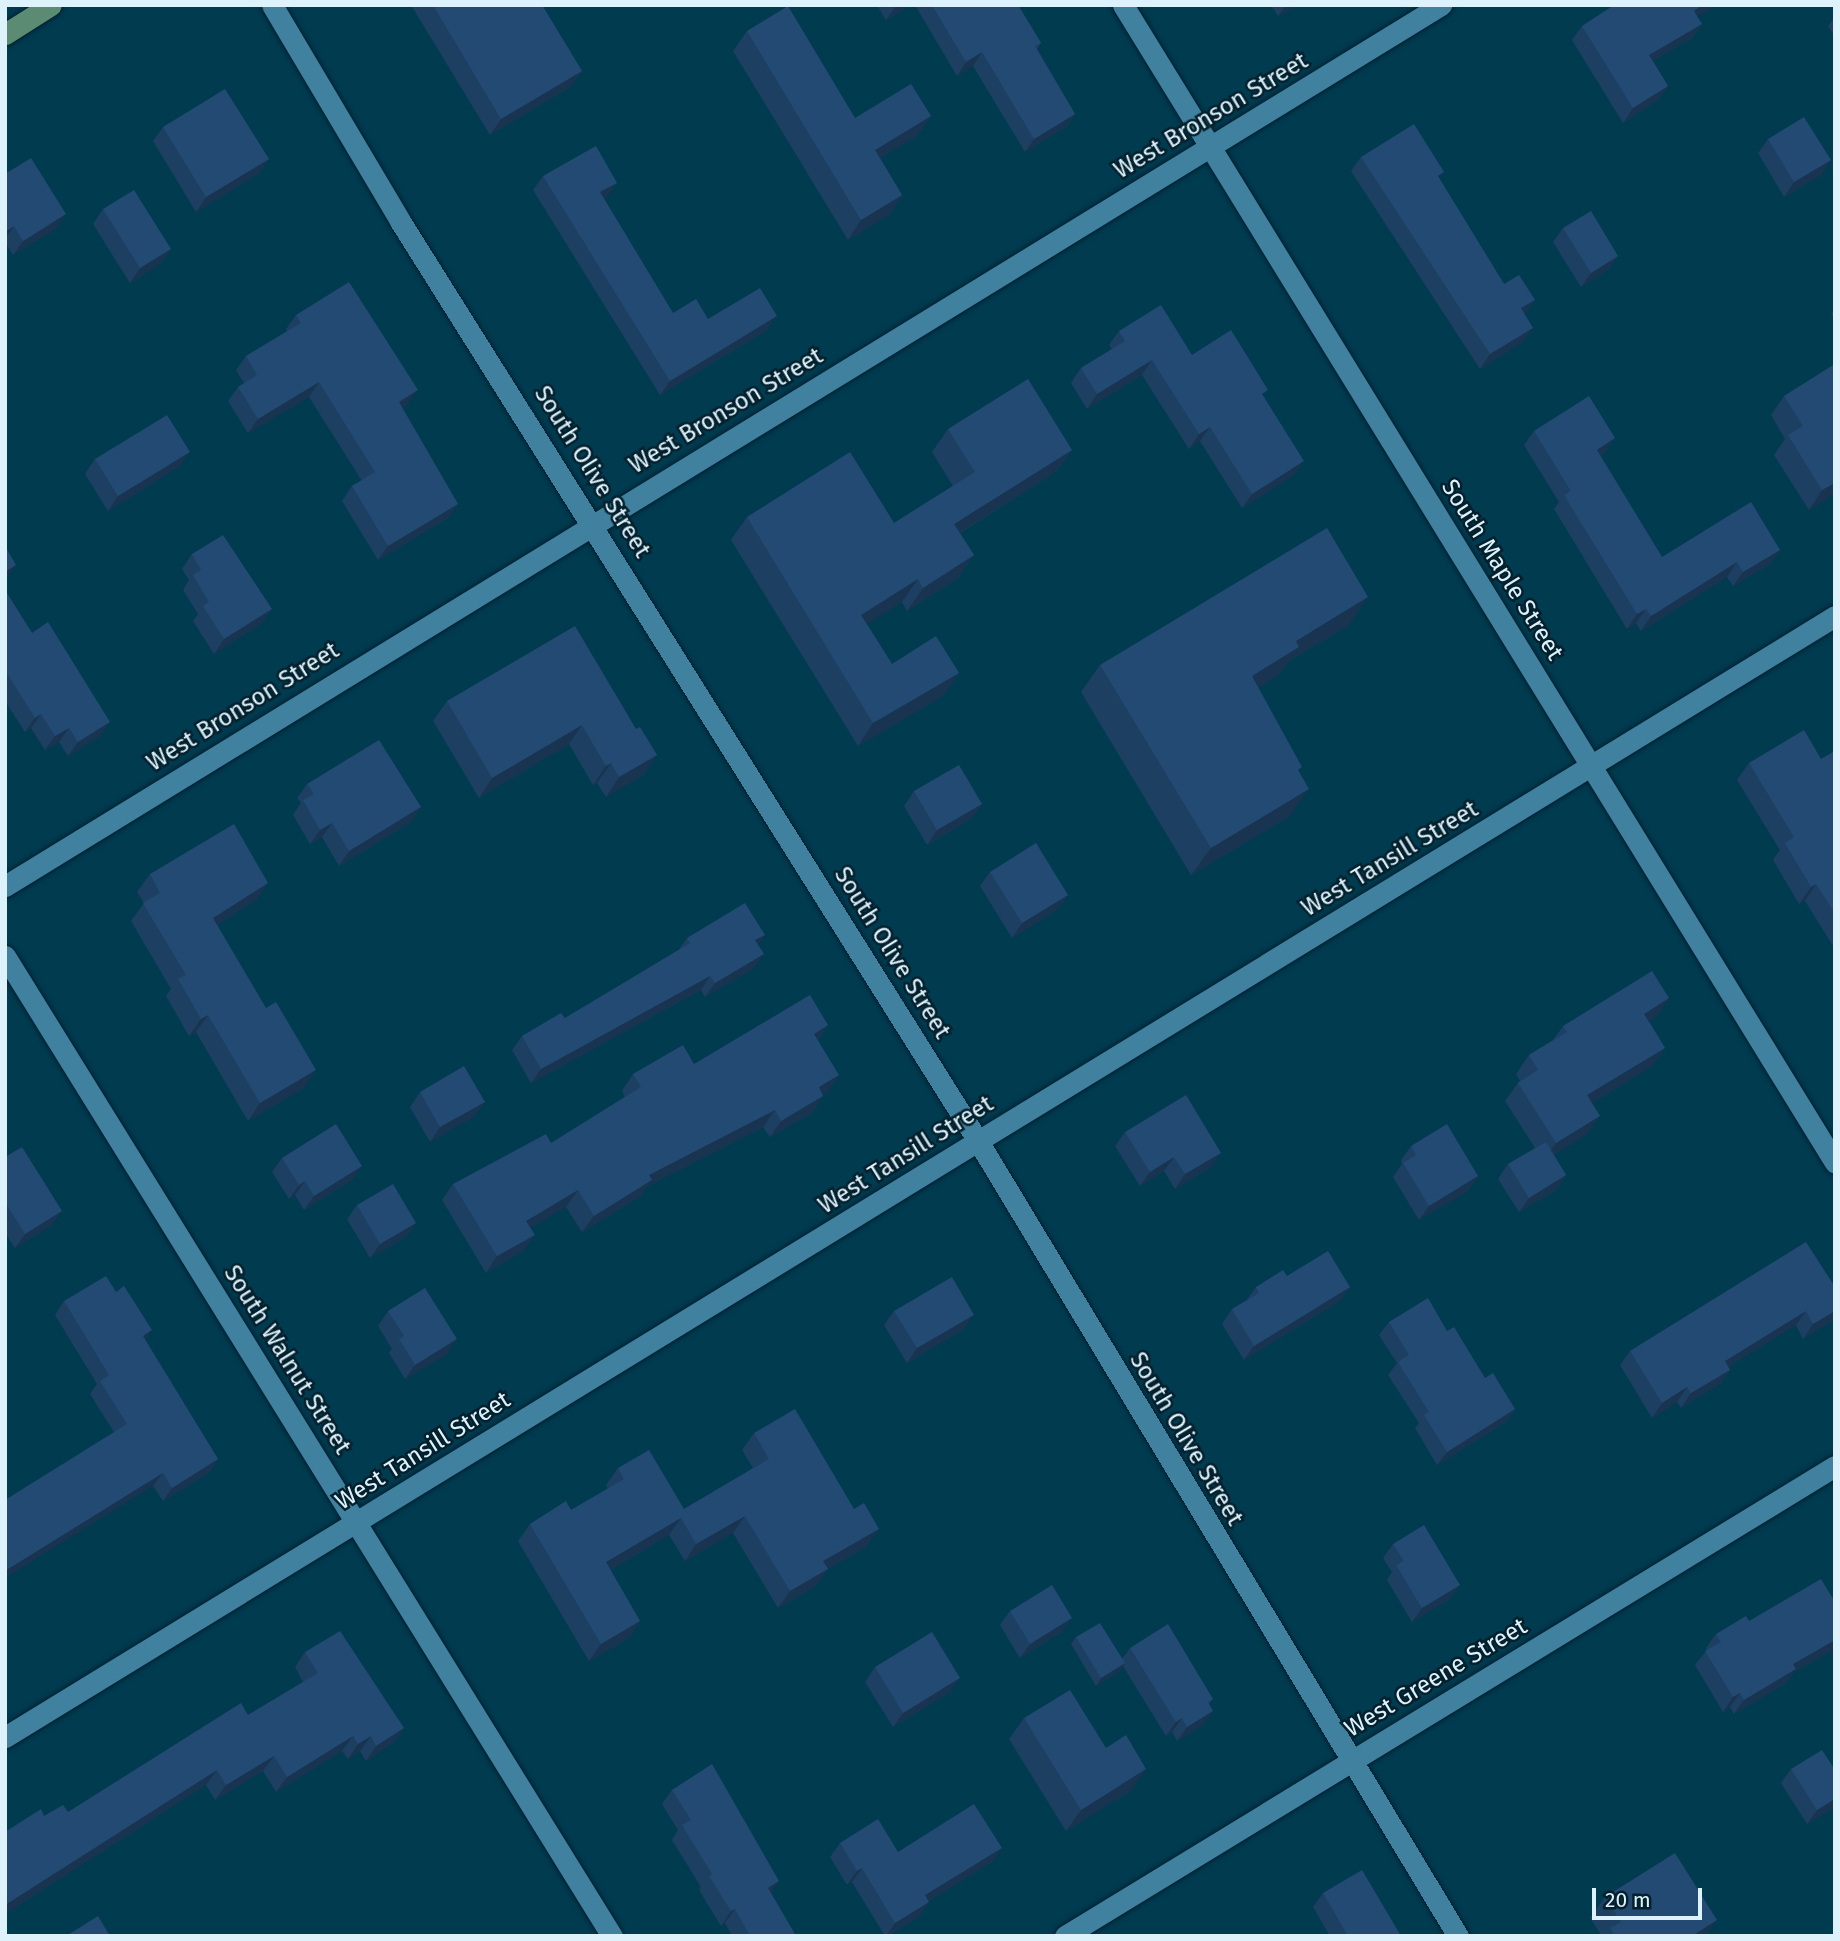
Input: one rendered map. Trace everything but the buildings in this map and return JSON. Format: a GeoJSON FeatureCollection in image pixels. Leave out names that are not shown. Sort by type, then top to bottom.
{"type":"FeatureCollection","features":[{"type":"Feature","properties":{"kind":"main road"},"geometry":{"type":"LineString","coordinates":[[5,33],[51,5]]}},
{"type":"Feature","properties":{"kind":"street","name":"South Olive Street"},"geometry":{"type":"LineString","coordinates":[[272,5],[400,221],[593,522],[978,1141],[1458,1936]]}},
{"type":"Feature","properties":{"kind":"street","name":"South Maple Street"},"geometry":{"type":"LineString","coordinates":[[1123,5],[1835,1163]]}},
{"type":"Feature","properties":{"kind":"street","name":"West Bronson Street"},"geometry":{"type":"LineString","coordinates":[[5,886],[593,522],[1441,5]]}},
{"type":"Feature","properties":{"kind":"street","name":"West Tansill Street"},"geometry":{"type":"LineString","coordinates":[[5,1737],[1835,616]]}},
{"type":"Feature","properties":{"kind":"street","name":"South Walnut Street"},"geometry":{"type":"LineString","coordinates":[[5,956],[612,1936]]}},
{"type":"Feature","properties":{"kind":"street","name":"West Greene Street"},"geometry":{"type":"LineString","coordinates":[[1065,1936],[1835,1466]]}}]}
